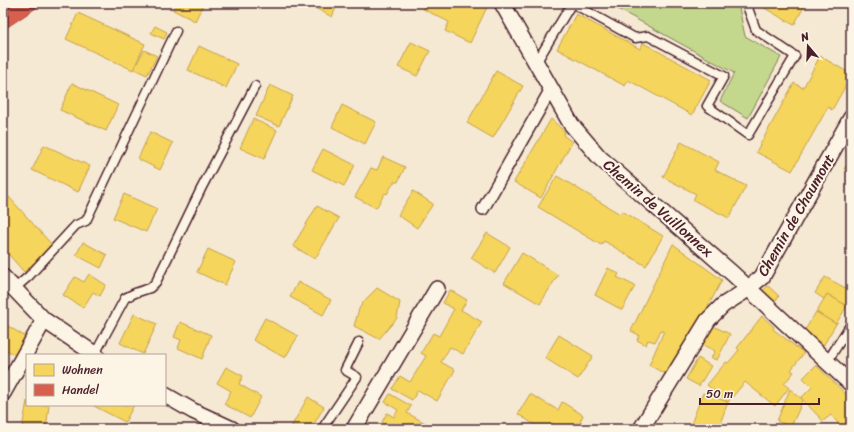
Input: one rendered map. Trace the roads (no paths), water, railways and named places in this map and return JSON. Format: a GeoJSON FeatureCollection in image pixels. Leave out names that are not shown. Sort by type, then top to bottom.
{"type":"FeatureCollection","features":[{"type":"Feature","properties":{"kind":"street","name":"Chemin de Vuillonnex"},"geometry":{"type":"LineString","coordinates":[[502,3],[571,124],[600,158],[733,274],[851,384]]}},
{"type":"Feature","properties":{"kind":"street"},"geometry":{"type":"LineString","coordinates":[[483,209],[551,89]]}},
{"type":"Feature","properties":{"kind":"street","name":"Chemin de Chaumont"},"geometry":{"type":"LineString","coordinates":[[642,429],[708,320],[723,305],[748,288],[762,276],[851,118]]}},
{"type":"Feature","properties":{"kind":"street"},"geometry":{"type":"LineString","coordinates":[[3,277],[44,320],[95,354]]}},
{"type":"Feature","properties":{"kind":"street"},"geometry":{"type":"LineString","coordinates":[[354,429],[437,289]]}},
{"type":"Feature","properties":{"kind":"street"},"geometry":{"type":"LineString","coordinates":[[3,393],[44,320]]}},
{"type":"Feature","properties":{"kind":"street"},"geometry":{"type":"LineString","coordinates":[[166,396],[193,411],[232,429]]}},
{"type":"Feature","properties":{"kind":"lane"},"geometry":{"type":"LineString","coordinates":[[536,63],[572,3],[635,38],[648,36],[724,76],[707,106],[748,135],[795,56],[756,30],[746,3]]}},
{"type":"Feature","properties":{"kind":"lane"},"geometry":{"type":"LineString","coordinates":[[14,289],[29,276],[76,225],[86,221],[176,31]]}},
{"type":"Feature","properties":{"kind":"lane"},"geometry":{"type":"LineString","coordinates":[[97,354],[125,298],[150,288],[156,282],[201,189],[255,86]]}},
{"type":"Feature","properties":{"kind":"lane"},"geometry":{"type":"LineString","coordinates":[[827,362],[851,324]]}},
{"type":"Feature","properties":{"kind":"lane"},"geometry":{"type":"LineString","coordinates":[[322,429],[357,377],[345,370],[360,342]]}}]}
